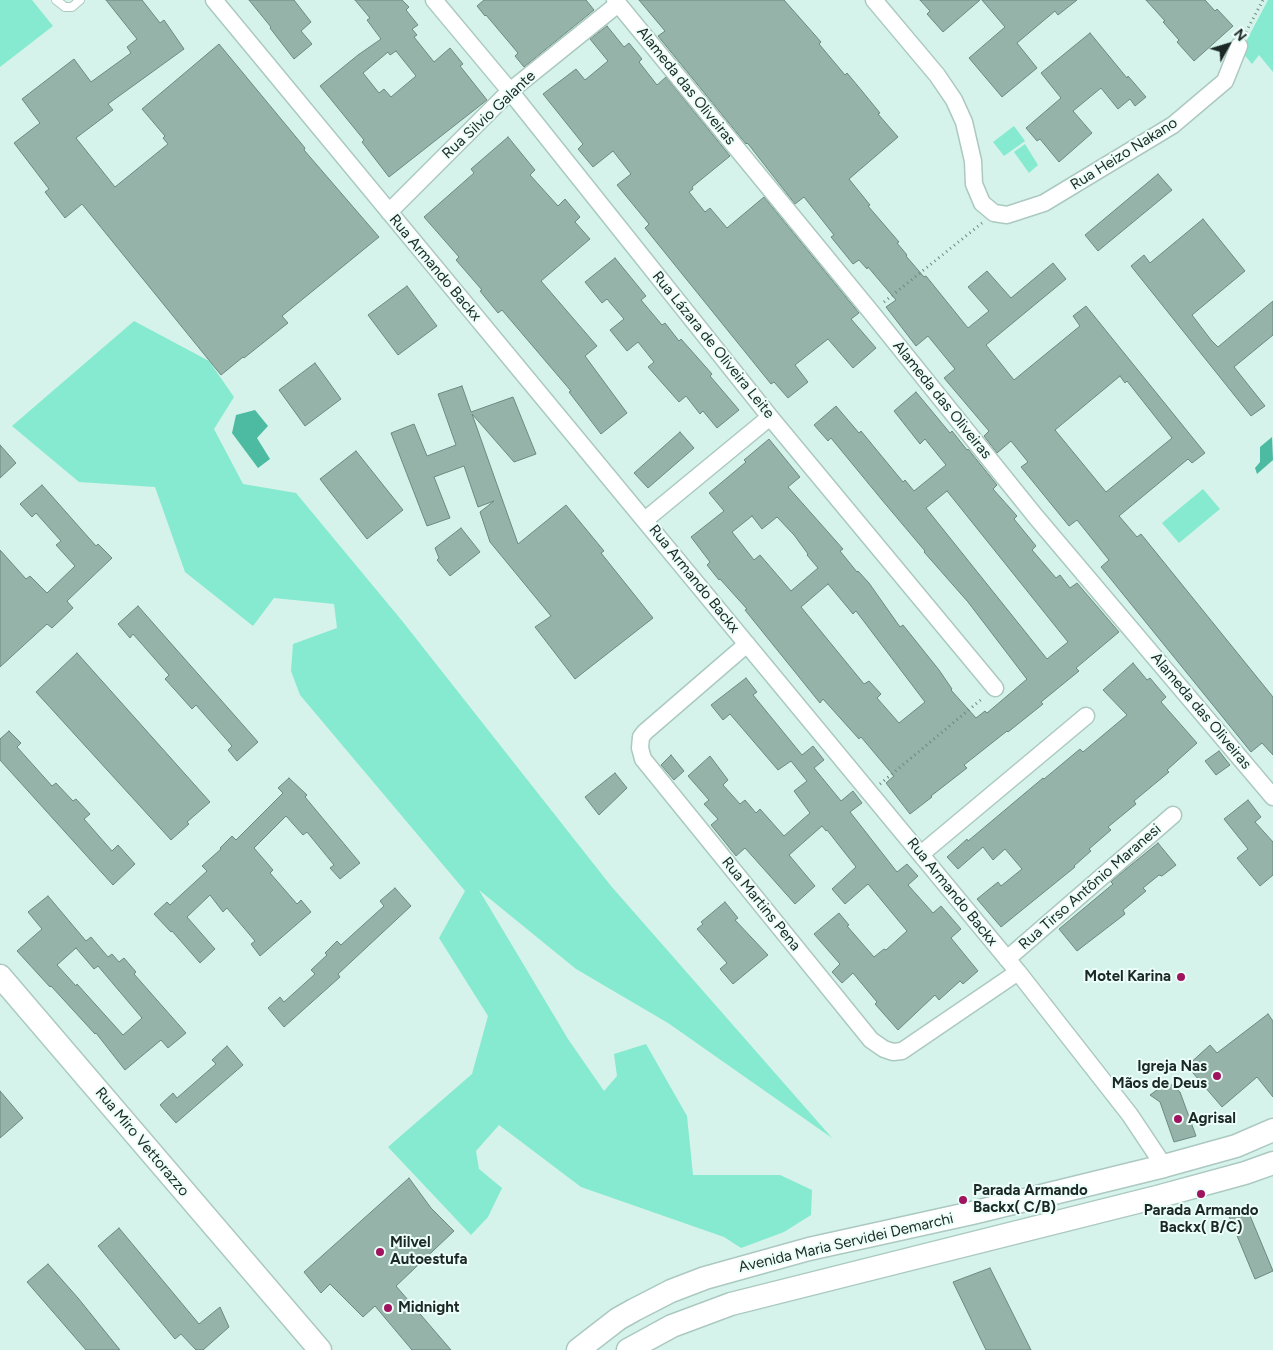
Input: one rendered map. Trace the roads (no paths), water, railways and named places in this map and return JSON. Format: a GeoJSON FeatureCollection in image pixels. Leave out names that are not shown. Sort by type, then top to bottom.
{"type":"FeatureCollection","features":[{"type":"Feature","properties":{"kind":"main road","name":"Rua Miro Vettorazzo"},"geometry":{"type":"LineString","coordinates":[[0,976],[320,1350]]}},
{"type":"Feature","properties":{"kind":"main road","name":"Avenida Maria Servidei Demarchi"},"geometry":{"type":"LineString","coordinates":[[578,1350],[634,1310],[705,1278],[809,1249],[972,1214],[1164,1166],[1236,1146],[1273,1130]]}},
{"type":"Feature","properties":{"kind":"main road","name":"Avenida Maria Servidei Demarchi"},"geometry":{"type":"LineString","coordinates":[[628,1350],[672,1326],[731,1304],[1245,1174],[1273,1163]]}},
{"type":"Feature","properties":{"kind":"main road","name":"Rua Miro Vettorazzo"},"geometry":{"type":"LineString","coordinates":[[283,1308],[300,1350]]}},
{"type":"Feature","properties":{"kind":"street","name":"Rua Armando Backx"},"geometry":{"type":"LineString","coordinates":[[214,0],[1018,972],[1130,1115],[1164,1166]]}},
{"type":"Feature","properties":{"kind":"street","name":"Rua Lázara de Oliveira Leite"},"geometry":{"type":"LineString","coordinates":[[434,0],[510,91],[770,417],[995,688]]}},
{"type":"Feature","properties":{"kind":"street","name":"Rua Heizo Nakano"},"geometry":{"type":"LineString","coordinates":[[874,0],[937,76],[954,100],[964,122],[973,161],[974,184],[982,203],[1000,214],[1044,203],[1173,125],[1225,80],[1239,46]]}},
{"type":"Feature","properties":{"kind":"street","name":"Rua Silvio Galante"},"geometry":{"type":"LineString","coordinates":[[389,212],[510,91],[617,2]]}},
{"type":"Feature","properties":{"kind":"street","name":"Alameda das Oliveiras"},"geometry":{"type":"LineString","coordinates":[[617,2],[1036,517],[1273,797]]}},
{"type":"Feature","properties":{"kind":"street"},"geometry":{"type":"LineString","coordinates":[[645,520],[770,417]]}},
{"type":"Feature","properties":{"kind":"street","name":"Rua Martins Pena"},"geometry":{"type":"LineString","coordinates":[[747,644],[645,732],[641,737],[640,748],[643,759],[871,1040],[884,1049],[893,1052],[902,1051],[1018,972]]}},
{"type":"Feature","properties":{"kind":"street"},"geometry":{"type":"LineString","coordinates":[[921,854],[1086,716]]}},
{"type":"Feature","properties":{"kind":"street","name":"Rua Tirso Antônio Maranesi"},"geometry":{"type":"LineString","coordinates":[[1007,959],[1173,815]]}},
{"type":"Feature","properties":{"kind":"lane"},"geometry":{"type":"LineString","coordinates":[[56,0],[65,7],[72,7],[80,0]]}},
{"type":"Feature","properties":{"kind":"place","name":"Motel Karina"},"geometry":{"type":"Point","coordinates":[1181,977]}},
{"type":"Feature","properties":{"kind":"place","name":"Igreja Nas Mãos de Deus"},"geometry":{"type":"Point","coordinates":[1217,1076]}},
{"type":"Feature","properties":{"kind":"place","name":"Agrisal"},"geometry":{"type":"Point","coordinates":[1178,1119]}},
{"type":"Feature","properties":{"kind":"place","name":"Parada Armando Backx( B/C)"},"geometry":{"type":"Point","coordinates":[1201,1194]}},
{"type":"Feature","properties":{"kind":"place","name":"Parada Armando Backx( C/B)"},"geometry":{"type":"Point","coordinates":[963,1200]}},
{"type":"Feature","properties":{"kind":"place","name":"Milvel Autoestufa"},"geometry":{"type":"Point","coordinates":[380,1252]}},
{"type":"Feature","properties":{"kind":"place","name":"Midnight"},"geometry":{"type":"Point","coordinates":[388,1308]}}]}
